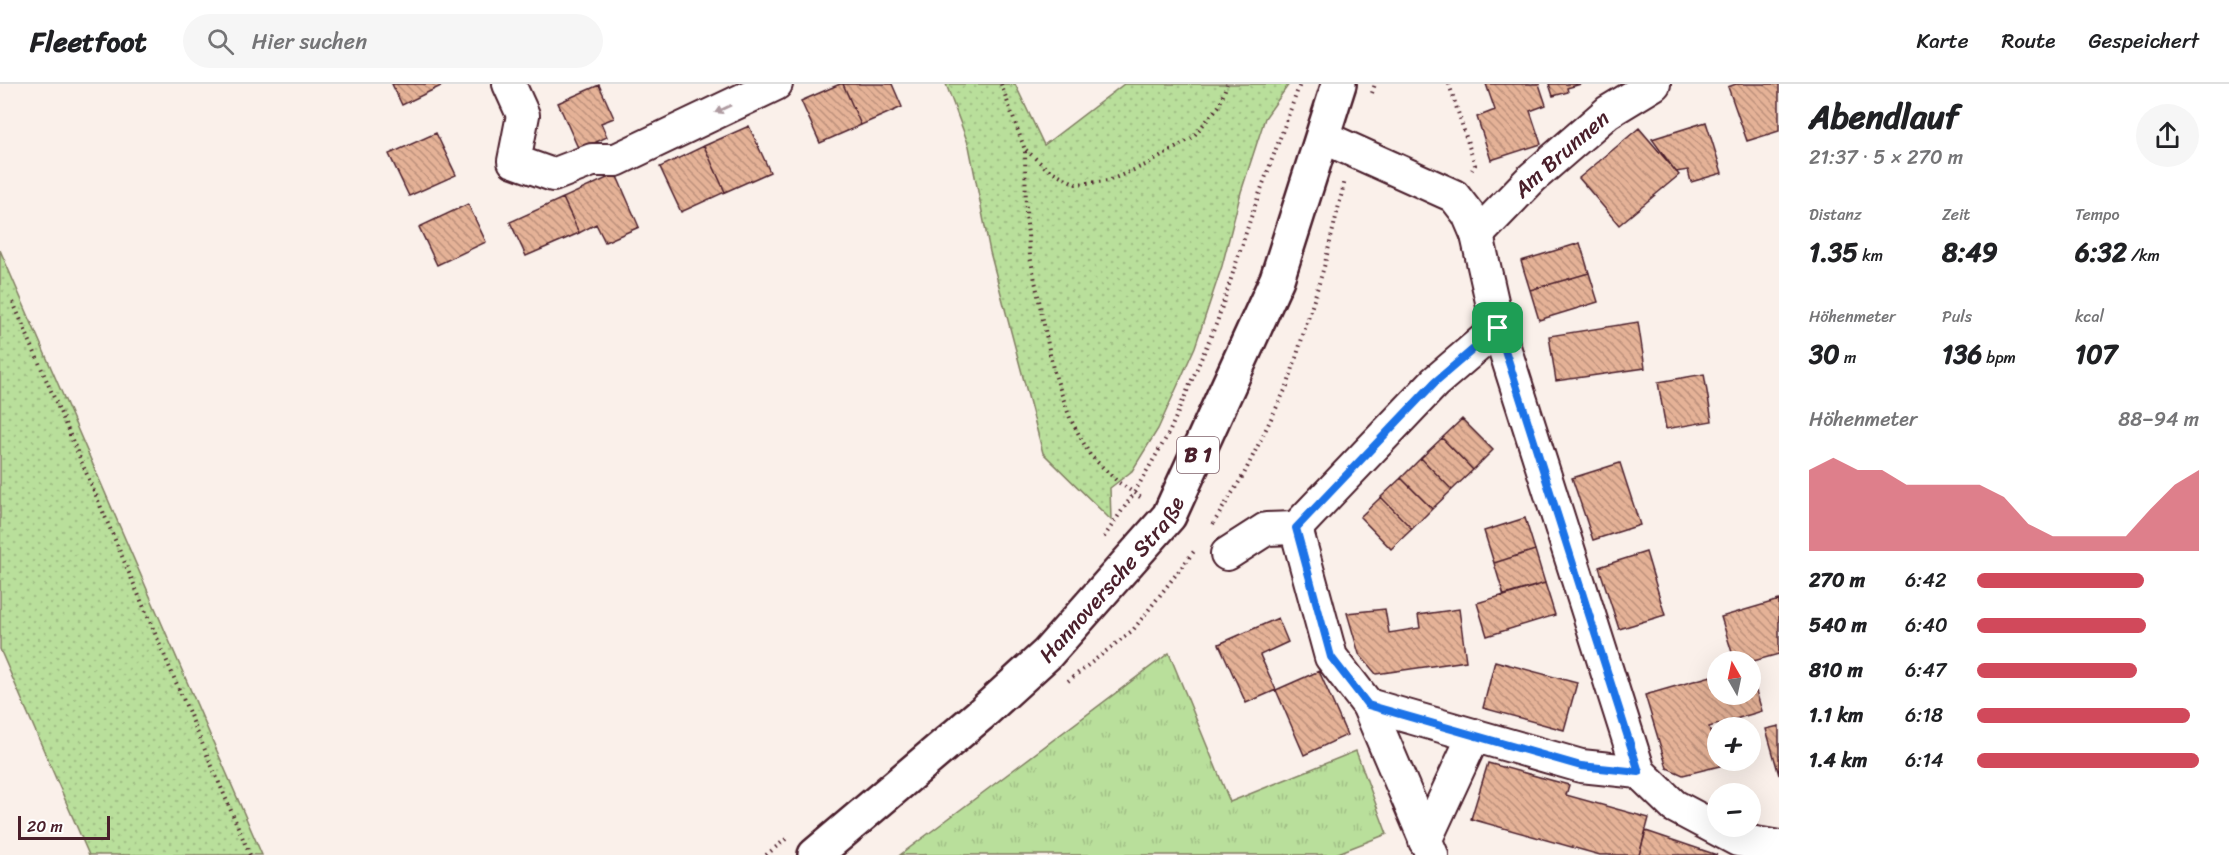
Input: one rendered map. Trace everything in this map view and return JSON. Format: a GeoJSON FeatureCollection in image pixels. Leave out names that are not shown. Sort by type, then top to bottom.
{"type":"FeatureCollection","features":[{"type":"Feature","properties":{"kind":"main road","name":"Hannoversche Straße"},"geometry":{"type":"LineString","coordinates":[[802,846],[980,715],[1047,654],[1169,516],[1277,279],[1339,84]]}},
{"type":"Feature","properties":{"kind":"street"},"geometry":{"type":"LineString","coordinates":[[509,84],[523,115],[514,161],[552,175],[592,160],[616,160],[776,84]]}},
{"type":"Feature","properties":{"kind":"street","name":"Am Brunnen"},"geometry":{"type":"LineString","coordinates":[[1477,235],[1532,178],[1608,112],[1654,84]]}},
{"type":"Feature","properties":{"kind":"street"},"geometry":{"type":"LineString","coordinates":[[1323,137],[1454,196],[1468,214],[1477,235],[1498,328],[1639,772],[1674,806],[1738,840],[1779,847]]}},
{"type":"Feature","properties":{"kind":"street"},"geometry":{"type":"LineString","coordinates":[[1218,542],[1266,530],[1296,528],[1435,382],[1498,328]]}},
{"type":"Feature","properties":{"kind":"street"},"geometry":{"type":"LineString","coordinates":[[1296,528],[1331,657],[1368,705],[1428,848]]}},
{"type":"Feature","properties":{"kind":"street"},"geometry":{"type":"LineString","coordinates":[[1368,705],[1581,766],[1639,772]]}},
{"type":"Feature","properties":{"kind":"street"},"geometry":{"type":"LineString","coordinates":[[1428,848],[1474,735]]}},
{"type":"Feature","properties":{"kind":"path"},"geometry":{"type":"LineString","coordinates":[[1001,84],[1025,150],[1026,214],[1030,256],[1053,369],[1070,418],[1090,455],[1118,482],[1134,493]]}},
{"type":"Feature","properties":{"kind":"path"},"geometry":{"type":"LineString","coordinates":[[1025,150],[1046,168],[1076,184],[1108,181],[1150,163],[1192,138],[1219,106],[1227,84]]}},
{"type":"Feature","properties":{"kind":"path"},"geometry":{"type":"LineString","coordinates":[[1099,545],[1134,493],[1168,433],[1217,322],[1253,211],[1300,84]]}},
{"type":"Feature","properties":{"kind":"path"},"geometry":{"type":"LineString","coordinates":[[1449,84],[1475,165],[1454,196]]}},
{"type":"Feature","properties":{"kind":"path"},"geometry":{"type":"LineString","coordinates":[[1218,542],[1244,474],[1288,384],[1324,267],[1353,151]]}},
{"type":"Feature","properties":{"kind":"path"},"geometry":{"type":"LineString","coordinates":[[13,302],[250,855]]}},
{"type":"Feature","properties":{"kind":"path"},"geometry":{"type":"LineString","coordinates":[[766,855],[802,846]]}},
{"type":"Feature","properties":{"kind":"green space"},"geometry":{"type":"Polygon","coordinates":[[[946,84],[1015,84],[1044,145],[1124,84],[1289,84],[1265,118],[1241,192],[1222,266],[1195,347],[1158,429],[1132,471],[1110,488],[1111,520],[1043,453],[990,252],[969,146],[946,84]]]}},
{"type":"Feature","properties":{"kind":"green space"},"geometry":{"type":"Polygon","coordinates":[[[0,250],[262,855],[89,855],[0,649],[0,250]]]}},
{"type":"Feature","properties":{"kind":"green space"},"geometry":{"type":"Polygon","coordinates":[[[1169,653],[1230,802],[1356,751],[1387,834],[1333,855],[900,855],[1169,653]]]}},
{"type":"Feature","properties":{"kind":"building"},"geometry":{"type":"Polygon","coordinates":[[[392,84],[445,84],[402,105],[392,84]]]}},
{"type":"Feature","properties":{"kind":"building"},"geometry":{"type":"Polygon","coordinates":[[[843,84],[861,125],[820,143],[801,101],[843,84]]]}},
{"type":"Feature","properties":{"kind":"building"},"geometry":{"type":"Polygon","coordinates":[[[843,84],[892,84],[902,107],[861,125],[843,84]]]}},
{"type":"Feature","properties":{"kind":"building"},"geometry":{"type":"Polygon","coordinates":[[[1486,84],[1539,84],[1546,105],[1530,111],[1541,144],[1491,160],[1477,117],[1495,110],[1486,84]]]}},
{"type":"Feature","properties":{"kind":"building"},"geometry":{"type":"Polygon","coordinates":[[[1549,84],[1581,84],[1567,88],[1568,92],[1553,96],[1549,84]]]}},
{"type":"Feature","properties":{"kind":"building"},"geometry":{"type":"Polygon","coordinates":[[[1736,84],[1779,84],[1779,131],[1747,141],[1728,87],[1736,84]]]}},
{"type":"Feature","properties":{"kind":"building"},"geometry":{"type":"Polygon","coordinates":[[[599,85],[614,118],[601,123],[607,137],[579,150],[558,103],[599,85]]]}},
{"type":"Feature","properties":{"kind":"building"},"geometry":{"type":"Polygon","coordinates":[[[1706,122],[1722,173],[1691,182],[1688,170],[1676,172],[1652,139],[1706,122]]]}},
{"type":"Feature","properties":{"kind":"building"},"geometry":{"type":"Polygon","coordinates":[[[749,126],[770,172],[725,192],[704,146],[749,126]]]}},
{"type":"Feature","properties":{"kind":"building"},"geometry":{"type":"Polygon","coordinates":[[[1639,128],[1679,175],[1619,225],[1579,178],[1639,128]]]}},
{"type":"Feature","properties":{"kind":"building"},"geometry":{"type":"Polygon","coordinates":[[[436,133],[456,175],[409,196],[389,154],[436,133]]]}},
{"type":"Feature","properties":{"kind":"building"},"geometry":{"type":"Polygon","coordinates":[[[704,146],[725,192],[681,212],[660,167],[704,146]]]}},
{"type":"Feature","properties":{"kind":"building"},"geometry":{"type":"Polygon","coordinates":[[[616,174],[639,227],[605,242],[596,224],[579,233],[563,198],[616,174]]]}},
{"type":"Feature","properties":{"kind":"building"},"geometry":{"type":"Polygon","coordinates":[[[563,198],[579,233],[526,256],[510,222],[563,198]]]}},
{"type":"Feature","properties":{"kind":"building"},"geometry":{"type":"Polygon","coordinates":[[[468,204],[486,242],[437,265],[419,227],[468,204]]]}},
{"type":"Feature","properties":{"kind":"building"},"geometry":{"type":"Polygon","coordinates":[[[1580,243],[1589,273],[1530,290],[1521,261],[1580,243]]]}},
{"type":"Feature","properties":{"kind":"building"},"geometry":{"type":"Polygon","coordinates":[[[1589,273],[1598,302],[1539,320],[1530,290],[1589,273]]]}},
{"type":"Feature","properties":{"kind":"building"},"geometry":{"type":"Polygon","coordinates":[[[1638,322],[1645,368],[1556,381],[1549,336],[1638,322]]]}},
{"type":"Feature","properties":{"kind":"building"},"geometry":{"type":"Polygon","coordinates":[[[1704,374],[1712,421],[1666,429],[1658,382],[1704,374]]]}},
{"type":"Feature","properties":{"kind":"building"},"geometry":{"type":"Polygon","coordinates":[[[1462,419],[1493,450],[1473,470],[1442,438],[1462,419]]]}},
{"type":"Feature","properties":{"kind":"building"},"geometry":{"type":"Polygon","coordinates":[[[1442,438],[1473,470],[1452,490],[1421,458],[1442,438]]]}},
{"type":"Feature","properties":{"kind":"building"},"geometry":{"type":"Polygon","coordinates":[[[1421,458],[1452,490],[1432,509],[1401,478],[1421,458]]]}},
{"type":"Feature","properties":{"kind":"building"},"geometry":{"type":"Polygon","coordinates":[[[1620,463],[1640,525],[1593,540],[1572,478],[1620,463]]]}},
{"type":"Feature","properties":{"kind":"building"},"geometry":{"type":"Polygon","coordinates":[[[1401,478],[1432,509],[1412,529],[1381,497],[1401,478]]]}},
{"type":"Feature","properties":{"kind":"building"},"geometry":{"type":"Polygon","coordinates":[[[1381,497],[1412,529],[1391,549],[1360,517],[1381,497]]]}},
{"type":"Feature","properties":{"kind":"building"},"geometry":{"type":"Polygon","coordinates":[[[1525,518],[1535,550],[1494,563],[1484,531],[1525,518]]]}},
{"type":"Feature","properties":{"kind":"building"},"geometry":{"type":"Polygon","coordinates":[[[1535,550],[1545,583],[1504,596],[1494,563],[1535,550]]]}},
{"type":"Feature","properties":{"kind":"building"},"geometry":{"type":"Polygon","coordinates":[[[1646,552],[1665,615],[1619,629],[1599,567],[1646,552]]]}},
{"type":"Feature","properties":{"kind":"building"},"geometry":{"type":"Polygon","coordinates":[[[1545,583],[1555,615],[1487,636],[1477,603],[1545,583]]]}},
{"type":"Feature","properties":{"kind":"building"},"geometry":{"type":"Polygon","coordinates":[[[1779,600],[1779,654],[1761,659],[1761,651],[1732,651],[1721,617],[1779,600]]]}},
{"type":"Feature","properties":{"kind":"building"},"geometry":{"type":"Polygon","coordinates":[[[1385,609],[1389,633],[1420,628],[1418,615],[1459,609],[1466,661],[1376,674],[1359,654],[1347,613],[1385,609]]]}},
{"type":"Feature","properties":{"kind":"building"},"geometry":{"type":"Polygon","coordinates":[[[1278,618],[1288,642],[1260,655],[1276,690],[1246,703],[1219,644],[1278,618]]]}},
{"type":"Feature","properties":{"kind":"building"},"geometry":{"type":"Polygon","coordinates":[[[1495,661],[1577,683],[1564,730],[1483,708],[1495,661]]]}},
{"type":"Feature","properties":{"kind":"building"},"geometry":{"type":"Polygon","coordinates":[[[1319,671],[1347,735],[1304,755],[1276,690],[1319,671]]]}},
{"type":"Feature","properties":{"kind":"building"},"geometry":{"type":"Polygon","coordinates":[[[1707,677],[1707,705],[1760,705],[1762,711],[1742,717],[1707,717],[1707,769],[1683,775],[1667,768],[1645,695],[1707,677]]]}},
{"type":"Feature","properties":{"kind":"building"},"geometry":{"type":"Polygon","coordinates":[[[1779,726],[1779,775],[1766,729],[1779,726]]]}},
{"type":"Feature","properties":{"kind":"building"},"geometry":{"type":"Polygon","coordinates":[[[1488,763],[1569,785],[1566,795],[1649,818],[1639,855],[1600,855],[1471,819],[1488,763]]]}},
{"type":"Feature","properties":{"kind":"building"},"geometry":{"type":"Polygon","coordinates":[[[1646,831],[1717,855],[1639,855],[1646,831]]]}},
{"type":"Feature","properties":{"kind":"route"},"geometry":{"type":"LineString","coordinates":[[1498,328],[1611,686],[1639,772],[1581,766],[1368,705],[1331,657],[1296,528],[1435,382],[1498,328]]}}]}
